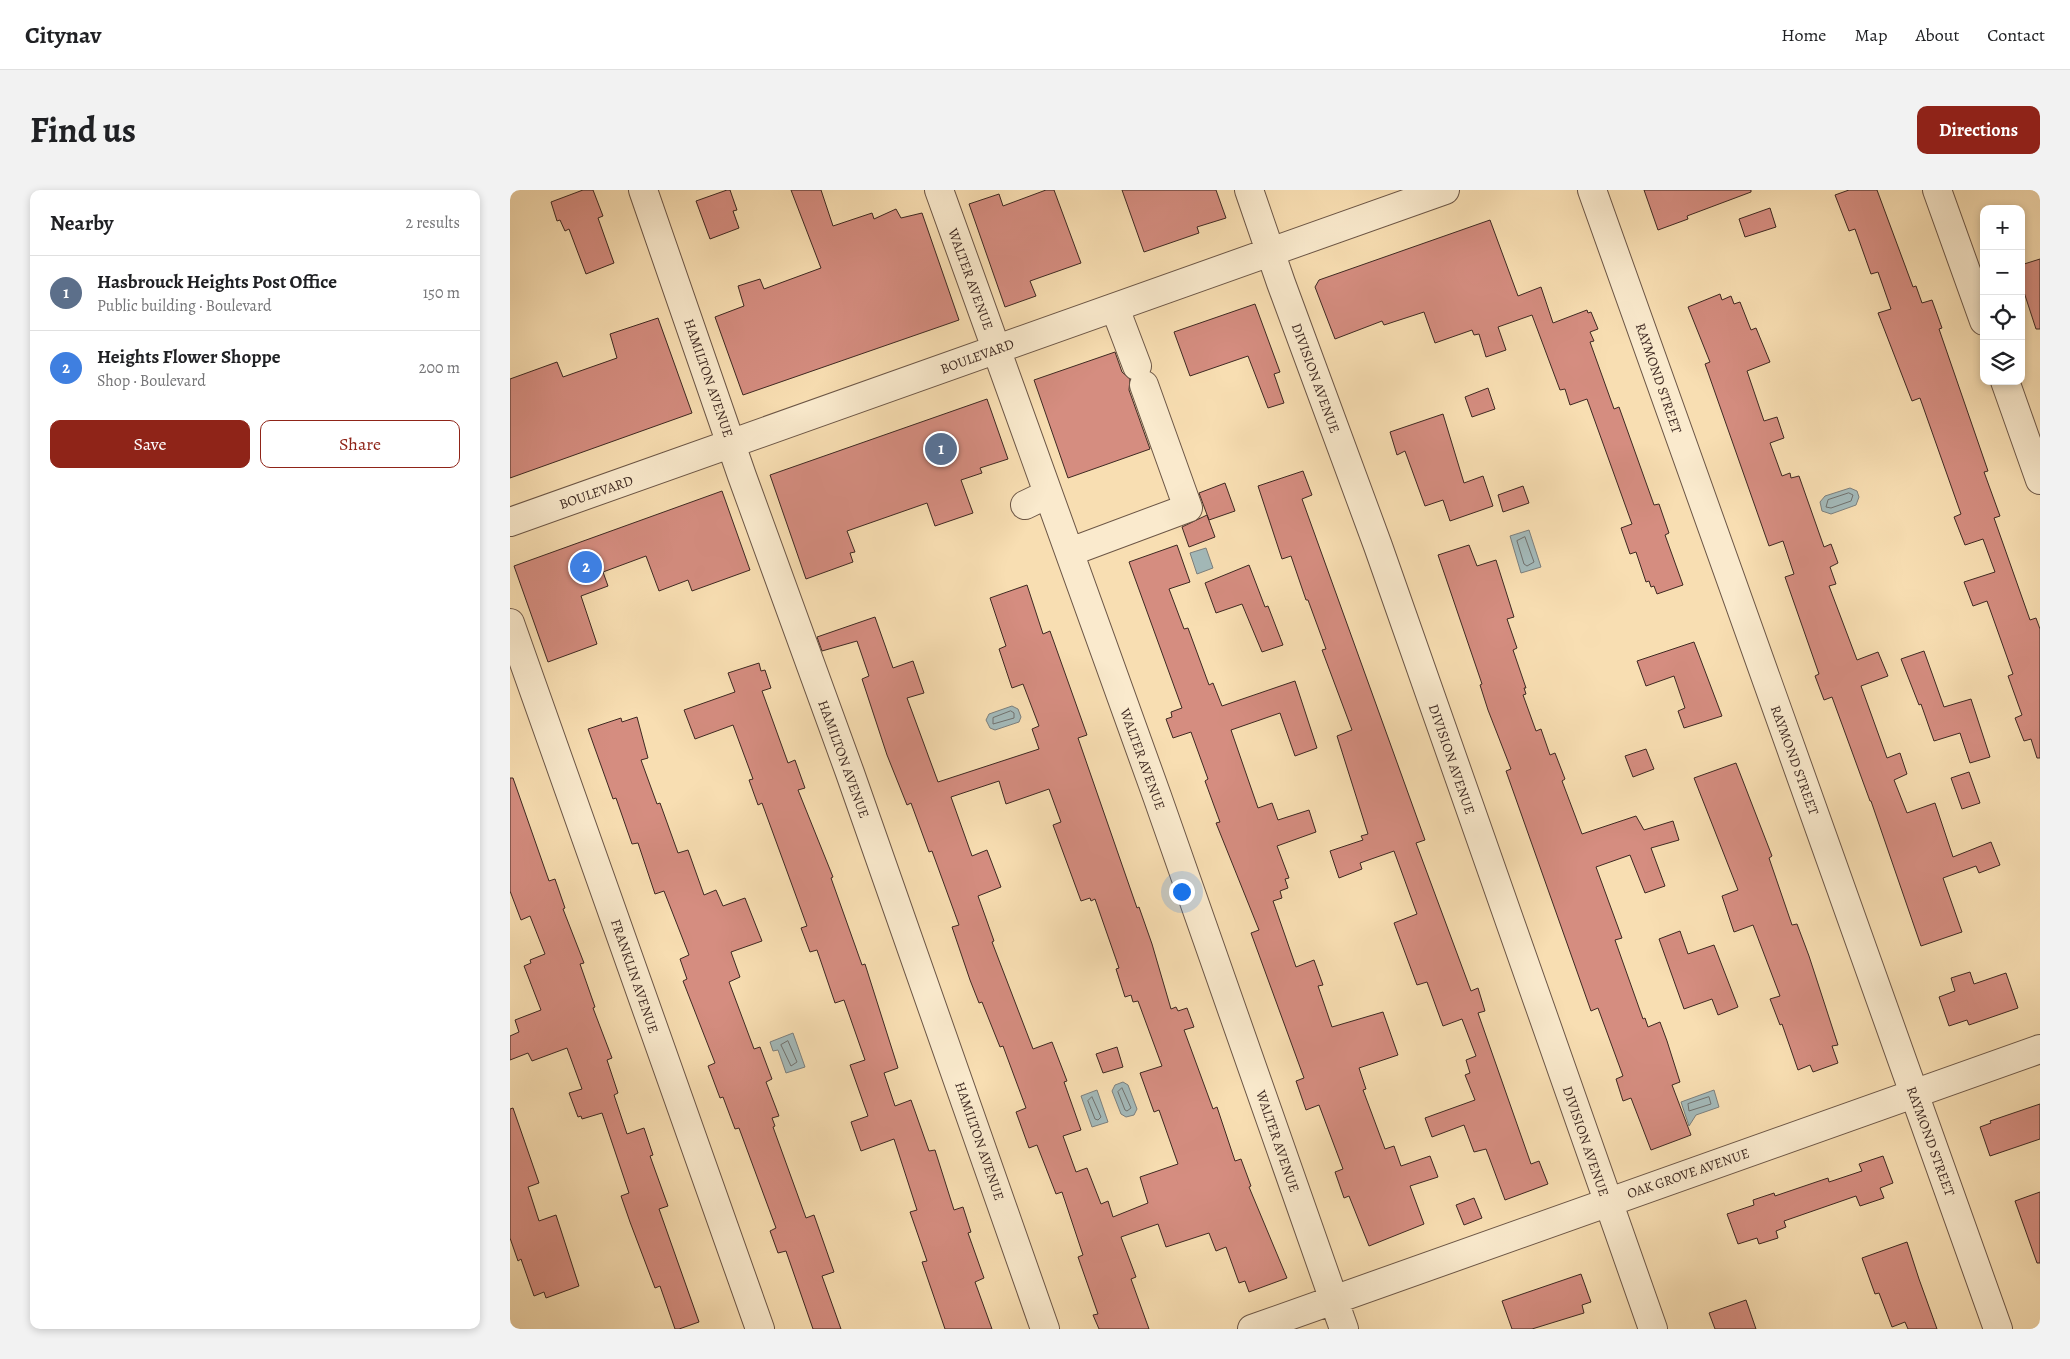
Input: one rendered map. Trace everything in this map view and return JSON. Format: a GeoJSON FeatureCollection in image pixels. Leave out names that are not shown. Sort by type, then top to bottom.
{"type":"FeatureCollection","features":[{"type":"Feature","properties":{"kind":"street","name":"HAMILTON AVENUE"},"geometry":{"type":"LineString","coordinates":[[643,190],[732,444],[800,601],[1046,1329]]}},
{"type":"Feature","properties":{"kind":"street","name":"WALTER AVENUE"},"geometry":{"type":"LineString","coordinates":[[939,190],[996,349],[1036,500],[1070,552],[1344,1329]]}},
{"type":"Feature","properties":{"kind":"street","name":"DIVISION AVENUE"},"geometry":{"type":"LineString","coordinates":[[1249,190],[1376,539],[1653,1329]]}},
{"type":"Feature","properties":{"kind":"street","name":"RAYMOND STREET"},"geometry":{"type":"LineString","coordinates":[[1592,190],[1998,1329]]}},
{"type":"Feature","properties":{"kind":"street"},"geometry":{"type":"LineString","coordinates":[[1937,190],[1980,310]]}},
{"type":"Feature","properties":{"kind":"street","name":"BOULEVARD"},"geometry":{"type":"LineString","coordinates":[[510,522],[1271,253],[1439,191]]}},
{"type":"Feature","properties":{"kind":"street"},"geometry":{"type":"LineString","coordinates":[[1070,552],[1188,508],[1115,308]]}},
{"type":"Feature","properties":{"kind":"street"},"geometry":{"type":"LineString","coordinates":[[2006,385],[2040,480]]}},
{"type":"Feature","properties":{"kind":"street","name":"FRANKLIN AVENUE"},"geometry":{"type":"LineString","coordinates":[[510,623],[760,1329]]}},
{"type":"Feature","properties":{"kind":"street","name":"OAK GROVE AVENUE"},"geometry":{"type":"LineString","coordinates":[[1252,1329],[2040,1049]]}},
{"type":"Feature","properties":{"kind":"water"},"geometry":{"type":"Polygon","coordinates":[[[1850,488],[1857,491],[1859,497],[1856,505],[1831,514],[1822,511],[1820,502],[1825,496],[1850,488]]]}},
{"type":"Feature","properties":{"kind":"water"},"geometry":{"type":"Polygon","coordinates":[[[1529,530],[1541,567],[1521,573],[1510,536],[1529,530]]]}},
{"type":"Feature","properties":{"kind":"water"},"geometry":{"type":"Polygon","coordinates":[[[1206,548],[1213,568],[1197,574],[1190,553],[1206,548]]]}},
{"type":"Feature","properties":{"kind":"water"},"geometry":{"type":"Polygon","coordinates":[[[1012,706],[1018,709],[1021,717],[1019,722],[995,730],[990,728],[986,720],[989,714],[1012,706]]]}},
{"type":"Feature","properties":{"kind":"water"},"geometry":{"type":"Polygon","coordinates":[[[793,1033],[805,1067],[786,1073],[778,1050],[773,1051],[770,1042],[793,1033]]]}},
{"type":"Feature","properties":{"kind":"water"},"geometry":{"type":"Polygon","coordinates":[[[1123,1082],[1128,1085],[1137,1109],[1134,1115],[1126,1117],[1121,1114],[1112,1091],[1115,1085],[1123,1082]]]}},
{"type":"Feature","properties":{"kind":"water"},"geometry":{"type":"Polygon","coordinates":[[[1097,1090],[1108,1122],[1092,1127],[1081,1096],[1097,1090]]]}},
{"type":"Feature","properties":{"kind":"water"},"geometry":{"type":"Polygon","coordinates":[[[1714,1090],[1719,1107],[1696,1115],[1689,1126],[1681,1102],[1714,1090]]]}},
{"type":"Feature","properties":{"kind":"building"},"geometry":{"type":"Polygon","coordinates":[[[583,190],[593,190],[603,216],[598,218],[614,263],[586,274],[569,229],[565,231],[560,220],[557,221],[551,202],[583,190]]]}},
{"type":"Feature","properties":{"kind":"building"},"geometry":{"type":"Polygon","coordinates":[[[730,190],[737,210],[733,211],[739,228],[710,239],[696,201],[730,190]]]}},
{"type":"Feature","properties":{"kind":"building"},"geometry":{"type":"Polygon","coordinates":[[[791,190],[821,190],[833,226],[872,213],[874,219],[896,209],[901,218],[922,213],[959,320],[743,395],[715,317],[744,306],[738,286],[760,279],[764,289],[821,268],[791,190]]]}},
{"type":"Feature","properties":{"kind":"building"},"geometry":{"type":"Polygon","coordinates":[[[1046,190],[1054,190],[1081,263],[1030,281],[1036,296],[1005,307],[969,204],[999,194],[1003,206],[1046,190]]]}},
{"type":"Feature","properties":{"kind":"building"},"geometry":{"type":"Polygon","coordinates":[[[1122,190],[1216,190],[1226,218],[1197,227],[1199,233],[1144,252],[1122,190]]]}},
{"type":"Feature","properties":{"kind":"building"},"geometry":{"type":"Polygon","coordinates":[[[1644,190],[1751,190],[1751,192],[1687,216],[1688,219],[1658,230],[1644,190]]]}},
{"type":"Feature","properties":{"kind":"building"},"geometry":{"type":"Polygon","coordinates":[[[1849,190],[1877,190],[1913,287],[1916,286],[1922,303],[1932,300],[1942,328],[1939,329],[1988,471],[1984,472],[2000,516],[1994,518],[2030,620],[2036,618],[2040,629],[2040,758],[2037,758],[2031,739],[2024,741],[2015,718],[2022,715],[2008,676],[2013,674],[1987,601],[1973,606],[1964,582],[1995,572],[1983,539],[1965,545],[1954,517],[1961,514],[1920,398],[1912,401],[1878,313],[1891,309],[1878,272],[1871,274],[1855,229],[1849,231],[1835,195],[1849,190]]]}},
{"type":"Feature","properties":{"kind":"building"},"geometry":{"type":"Polygon","coordinates":[[[1770,208],[1776,227],[1745,237],[1739,219],[1770,208]]]}},
{"type":"Feature","properties":{"kind":"building"},"geometry":{"type":"Polygon","coordinates":[[[1490,220],[1518,296],[1541,287],[1553,323],[1587,310],[1588,313],[1591,312],[1598,329],[1590,332],[1594,341],[1590,342],[1614,409],[1619,407],[1654,505],[1659,504],[1669,533],[1665,535],[1683,585],[1657,594],[1654,586],[1651,587],[1649,581],[1646,582],[1636,552],[1630,554],[1621,528],[1632,524],[1587,399],[1570,405],[1565,389],[1560,390],[1532,315],[1498,327],[1506,350],[1486,357],[1479,334],[1474,335],[1472,330],[1435,343],[1424,312],[1384,325],[1382,321],[1335,339],[1315,287],[1319,280],[1490,220]]]}},
{"type":"Feature","properties":{"kind":"building"},"geometry":{"type":"Polygon","coordinates":[[[2040,259],[2040,329],[2036,329],[2025,295],[2025,264],[2040,259]]]}},
{"type":"Feature","properties":{"kind":"building"},"geometry":{"type":"Polygon","coordinates":[[[1720,294],[1722,300],[1731,296],[1734,304],[1740,302],[1751,330],[1756,328],[1770,362],[1747,371],[1764,421],[1777,417],[1784,438],[1770,443],[1782,476],[1790,473],[1791,478],[1799,476],[1824,547],[1831,544],[1838,563],[1830,567],[1836,584],[1829,586],[1857,660],[1878,652],[1888,676],[1861,686],[1887,758],[1900,753],[1907,774],[1894,780],[1907,813],[1935,803],[1953,857],[1991,842],[2000,865],[1979,873],[1976,866],[1943,878],[1962,932],[1921,946],[1871,801],[1832,697],[1824,700],[1815,676],[1819,674],[1785,577],[1794,574],[1783,541],[1769,546],[1705,364],[1710,362],[1688,307],[1720,294]]]}},
{"type":"Feature","properties":{"kind":"building"},"geometry":{"type":"Polygon","coordinates":[[[1255,304],[1280,372],[1274,374],[1284,403],[1268,408],[1248,356],[1190,376],[1174,332],[1255,304]]]}},
{"type":"Feature","properties":{"kind":"building"},"geometry":{"type":"Polygon","coordinates":[[[658,318],[692,413],[510,478],[510,379],[557,362],[563,377],[617,358],[610,334],[658,318]]]}},
{"type":"Feature","properties":{"kind":"building"},"geometry":{"type":"Polygon","coordinates":[[[1115,352],[1122,372],[1130,379],[1129,390],[1150,449],[1068,478],[1034,380],[1115,352]]]}},
{"type":"Feature","properties":{"kind":"building"},"geometry":{"type":"Polygon","coordinates":[[[1488,388],[1495,409],[1472,417],[1465,397],[1488,388]]]}},
{"type":"Feature","properties":{"kind":"building"},"geometry":{"type":"Polygon","coordinates":[[[987,399],[1008,459],[980,468],[982,473],[961,480],[973,513],[935,526],[927,503],[847,531],[855,552],[850,553],[853,562],[806,579],[770,475],[987,399]]]}},
{"type":"Feature","properties":{"kind":"building"},"geometry":{"type":"Polygon","coordinates":[[[1443,414],[1464,483],[1483,476],[1493,506],[1450,521],[1443,500],[1425,506],[1405,451],[1397,455],[1390,432],[1443,414]]]}},
{"type":"Feature","properties":{"kind":"building"},"geometry":{"type":"Polygon","coordinates":[[[1303,471],[1312,495],[1302,499],[1425,840],[1416,843],[1471,991],[1478,988],[1485,1011],[1478,1013],[1531,1164],[1539,1161],[1548,1184],[1505,1200],[1486,1149],[1474,1152],[1464,1125],[1432,1137],[1425,1118],[1475,1100],[1465,1075],[1470,1073],[1466,1060],[1476,1056],[1462,1019],[1443,1026],[1427,982],[1417,985],[1394,923],[1417,914],[1394,851],[1360,863],[1362,869],[1339,878],[1330,851],[1363,840],[1361,836],[1368,834],[1337,736],[1352,730],[1322,650],[1326,649],[1308,600],[1306,600],[1291,556],[1282,559],[1258,486],[1303,471]]]}},
{"type":"Feature","properties":{"kind":"building"},"geometry":{"type":"Polygon","coordinates":[[[1225,483],[1235,511],[1209,520],[1199,493],[1225,483]]]}},
{"type":"Feature","properties":{"kind":"building"},"geometry":{"type":"Polygon","coordinates":[[[1523,486],[1529,503],[1503,512],[1498,495],[1523,486]]]}},
{"type":"Feature","properties":{"kind":"building"},"geometry":{"type":"Polygon","coordinates":[[[722,491],[750,570],[692,591],[688,580],[659,591],[646,556],[603,572],[608,586],[581,596],[597,644],[548,662],[514,566],[722,491]]]}},
{"type":"Feature","properties":{"kind":"building"},"geometry":{"type":"Polygon","coordinates":[[[1207,515],[1215,537],[1189,547],[1182,527],[1207,515]]]}},
{"type":"Feature","properties":{"kind":"building"},"geometry":{"type":"Polygon","coordinates":[[[1177,545],[1190,582],[1169,589],[1184,629],[1188,628],[1209,685],[1213,683],[1222,706],[1295,681],[1317,748],[1295,756],[1280,713],[1231,730],[1258,808],[1272,803],[1278,820],[1309,810],[1316,832],[1277,846],[1289,878],[1285,879],[1288,888],[1280,891],[1282,898],[1273,901],[1296,967],[1314,960],[1323,985],[1318,986],[1332,1027],[1383,1012],[1398,1055],[1359,1068],[1366,1089],[1363,1090],[1385,1149],[1394,1146],[1401,1166],[1430,1156],[1438,1177],[1410,1186],[1424,1224],[1369,1246],[1349,1196],[1344,1198],[1335,1172],[1343,1169],[1319,1105],[1306,1110],[1296,1081],[1304,1078],[1251,933],[1259,930],[1216,823],[1220,822],[1205,781],[1208,779],[1191,732],[1173,738],[1166,719],[1172,717],[1171,712],[1182,708],[1129,562],[1177,545]]]}},
{"type":"Feature","properties":{"kind":"building"},"geometry":{"type":"Polygon","coordinates":[[[1469,545],[1477,566],[1496,560],[1514,617],[1507,619],[1517,648],[1513,650],[1526,688],[1524,688],[1526,694],[1523,695],[1536,731],[1541,729],[1550,755],[1555,753],[1565,779],[1562,781],[1582,834],[1636,816],[1644,830],[1673,821],[1679,840],[1651,848],[1665,886],[1645,893],[1630,855],[1596,867],[1622,938],[1615,940],[1643,1019],[1645,1018],[1648,1027],[1660,1022],[1667,1041],[1680,1082],[1672,1085],[1691,1135],[1651,1150],[1631,1098],[1623,1101],[1616,1079],[1623,1076],[1598,1008],[1591,1011],[1506,771],[1511,769],[1488,710],[1480,685],[1482,684],[1438,555],[1469,545]]]}},
{"type":"Feature","properties":{"kind":"building"},"geometry":{"type":"Polygon","coordinates":[[[1249,565],[1265,607],[1268,606],[1283,645],[1262,652],[1242,604],[1216,613],[1205,583],[1249,565]]]}},
{"type":"Feature","properties":{"kind":"building"},"geometry":{"type":"Polygon","coordinates":[[[1027,585],[1043,634],[1050,631],[1087,735],[1078,738],[1137,908],[1139,907],[1152,944],[1171,1009],[1176,1007],[1178,1011],[1187,1008],[1194,1027],[1184,1030],[1213,1109],[1217,1107],[1235,1161],[1241,1159],[1251,1186],[1249,1187],[1287,1278],[1249,1292],[1245,1281],[1239,1283],[1226,1247],[1216,1251],[1209,1233],[1166,1247],[1158,1224],[1121,1237],[1136,1277],[1131,1279],[1149,1329],[1099,1329],[1093,1315],[1098,1314],[1078,1257],[1083,1255],[1062,1192],[1056,1194],[1037,1145],[1029,1148],[1016,1112],[1026,1108],[1003,1046],[1000,1047],[982,1002],[979,1003],[970,980],[952,927],[959,925],[932,851],[929,852],[911,803],[907,805],[887,755],[862,679],[869,676],[857,641],[822,651],[817,637],[875,617],[893,668],[913,661],[924,693],[907,698],[938,782],[1039,749],[1032,729],[1039,726],[1023,684],[1012,688],[999,649],[1006,646],[990,598],[1027,585]],[[999,781],[951,797],[972,856],[987,850],[1001,887],[978,896],[994,941],[992,942],[1033,1049],[1052,1042],[1067,1081],[1064,1082],[1081,1130],[1063,1136],[1076,1172],[1087,1168],[1101,1204],[1108,1201],[1113,1217],[1148,1203],[1140,1177],[1178,1164],[1159,1110],[1154,1112],[1140,1073],[1162,1066],[1138,1001],[1133,1002],[1131,995],[1125,997],[1116,969],[1119,968],[1095,899],[1091,901],[1090,898],[1081,901],[1053,825],[1061,822],[1049,789],[1006,804],[999,781]]]}},
{"type":"Feature","properties":{"kind":"building"},"geometry":{"type":"Polygon","coordinates":[[[1694,642],[1722,716],[1684,728],[1678,711],[1685,708],[1674,676],[1646,686],[1637,661],[1694,642]]]}},
{"type":"Feature","properties":{"kind":"building"},"geometry":{"type":"Polygon","coordinates":[[[1924,651],[1944,707],[1971,699],[1990,757],[1970,763],[1960,733],[1934,741],[1921,704],[1919,705],[1901,659],[1924,651]]]}},
{"type":"Feature","properties":{"kind":"building"},"geometry":{"type":"Polygon","coordinates":[[[759,663],[761,671],[765,670],[771,688],[762,691],[788,763],[795,760],[805,788],[798,790],[833,877],[831,878],[862,965],[865,964],[898,1068],[884,1073],[895,1106],[911,1100],[929,1151],[935,1150],[954,1210],[963,1207],[971,1232],[968,1233],[984,1278],[975,1282],[992,1329],[945,1329],[922,1262],[927,1261],[910,1212],[917,1210],[894,1139],[861,1151],[851,1122],[868,1116],[850,1065],[865,1060],[844,1000],[835,1003],[817,950],[810,952],[801,928],[807,926],[762,803],[758,805],[749,780],[753,779],[733,725],[695,739],[684,710],[735,692],[728,673],[759,663]]]}},
{"type":"Feature","properties":{"kind":"building"},"geometry":{"type":"Polygon","coordinates":[[[637,717],[648,758],[641,760],[657,804],[660,803],[678,853],[688,850],[704,895],[716,890],[723,906],[745,898],[762,941],[731,952],[740,977],[729,982],[754,1049],[760,1047],[772,1079],[766,1082],[779,1116],[772,1118],[775,1126],[773,1127],[806,1218],[814,1215],[834,1272],[822,1276],[841,1329],[813,1329],[786,1251],[778,1253],[770,1231],[776,1228],[739,1128],[735,1129],[723,1097],[720,1098],[708,1066],[715,1063],[683,981],[687,979],[680,959],[689,955],[664,891],[655,894],[638,843],[632,844],[616,798],[613,799],[588,729],[621,718],[622,722],[637,717]]]}},
{"type":"Feature","properties":{"kind":"building"},"geometry":{"type":"Polygon","coordinates":[[[1646,749],[1654,769],[1633,777],[1625,756],[1646,749]]]}},
{"type":"Feature","properties":{"kind":"building"},"geometry":{"type":"Polygon","coordinates":[[[1736,763],[1772,856],[1769,858],[1792,925],[1797,924],[1809,956],[1838,1045],[1832,1046],[1838,1063],[1813,1072],[1810,1065],[1798,1070],[1782,1024],[1780,1025],[1770,999],[1780,996],[1753,925],[1734,932],[1722,896],[1738,890],[1694,778],[1736,763]]]}},
{"type":"Feature","properties":{"kind":"building"},"geometry":{"type":"Polygon","coordinates":[[[1969,772],[1980,803],[1962,809],[1951,778],[1969,772]]]}},
{"type":"Feature","properties":{"kind":"building"},"geometry":{"type":"Polygon","coordinates":[[[510,778],[513,778],[549,881],[555,879],[565,908],[563,909],[584,963],[580,964],[595,1007],[593,1008],[612,1058],[607,1060],[618,1093],[614,1095],[627,1134],[644,1128],[653,1155],[650,1156],[668,1206],[659,1209],[699,1322],[679,1329],[675,1329],[660,1286],[655,1288],[630,1222],[621,1196],[629,1193],[602,1113],[582,1119],[581,1116],[578,1117],[569,1093],[582,1089],[567,1048],[532,1061],[528,1053],[510,1060],[510,1036],[519,1032],[515,1020],[541,1010],[524,966],[531,963],[530,960],[545,954],[530,916],[521,920],[510,891],[510,778]]]}},
{"type":"Feature","properties":{"kind":"building"},"geometry":{"type":"Polygon","coordinates":[[[1680,931],[1688,954],[1714,945],[1738,1007],[1718,1015],[1712,999],[1684,1009],[1659,939],[1680,931]]]}},
{"type":"Feature","properties":{"kind":"building"},"geometry":{"type":"Polygon","coordinates":[[[1970,972],[1974,984],[2006,973],[2018,1008],[1969,1025],[1967,1020],[1949,1026],[1939,997],[1955,991],[1951,978],[1970,972]]]}},
{"type":"Feature","properties":{"kind":"building"},"geometry":{"type":"Polygon","coordinates":[[[1117,1047],[1123,1067],[1103,1073],[1096,1054],[1117,1047]]]}},
{"type":"Feature","properties":{"kind":"building"},"geometry":{"type":"Polygon","coordinates":[[[2040,1104],[2040,1139],[1990,1156],[1980,1127],[1991,1123],[1990,1121],[2040,1104]]]}},
{"type":"Feature","properties":{"kind":"building"},"geometry":{"type":"Polygon","coordinates":[[[513,1108],[539,1183],[528,1187],[539,1221],[556,1215],[579,1286],[546,1298],[544,1292],[534,1296],[521,1259],[518,1261],[510,1238],[510,1109],[513,1108]]]}},
{"type":"Feature","properties":{"kind":"building"},"geometry":{"type":"Polygon","coordinates":[[[1883,1156],[1893,1183],[1880,1188],[1884,1198],[1860,1206],[1856,1196],[1784,1221],[1786,1227],[1776,1231],[1778,1238],[1759,1244],[1757,1238],[1738,1244],[1727,1214],[1754,1205],[1753,1200],[1774,1193],[1775,1196],[1828,1178],[1829,1182],[1862,1171],[1859,1164],[1883,1156]]]}},
{"type":"Feature","properties":{"kind":"building"},"geometry":{"type":"Polygon","coordinates":[[[2040,1192],[2040,1263],[2037,1263],[2015,1201],[2040,1192]]]}},
{"type":"Feature","properties":{"kind":"building"},"geometry":{"type":"Polygon","coordinates":[[[1474,1198],[1482,1218],[1464,1225],[1456,1205],[1474,1198]]]}},
{"type":"Feature","properties":{"kind":"building"},"geometry":{"type":"Polygon","coordinates":[[[1907,1242],[1937,1329],[1908,1329],[1905,1322],[1892,1327],[1879,1293],[1875,1294],[1862,1258],[1907,1242]]]}},
{"type":"Feature","properties":{"kind":"building"},"geometry":{"type":"Polygon","coordinates":[[[1581,1274],[1591,1302],[1582,1305],[1584,1313],[1532,1329],[1512,1329],[1502,1301],[1581,1274]]]}},
{"type":"Feature","properties":{"kind":"building"},"geometry":{"type":"Polygon","coordinates":[[[1746,1300],[1756,1329],[1715,1329],[1709,1313],[1746,1300]]]}},
{"type":"Feature","properties":{"kind":"place","name":"Hasbrouck Heights Post Office"},"geometry":{"type":"Point","coordinates":[941,449]}},
{"type":"Feature","properties":{"kind":"place","name":"Heights Flower Shoppe"},"geometry":{"type":"Point","coordinates":[586,567]}}]}
